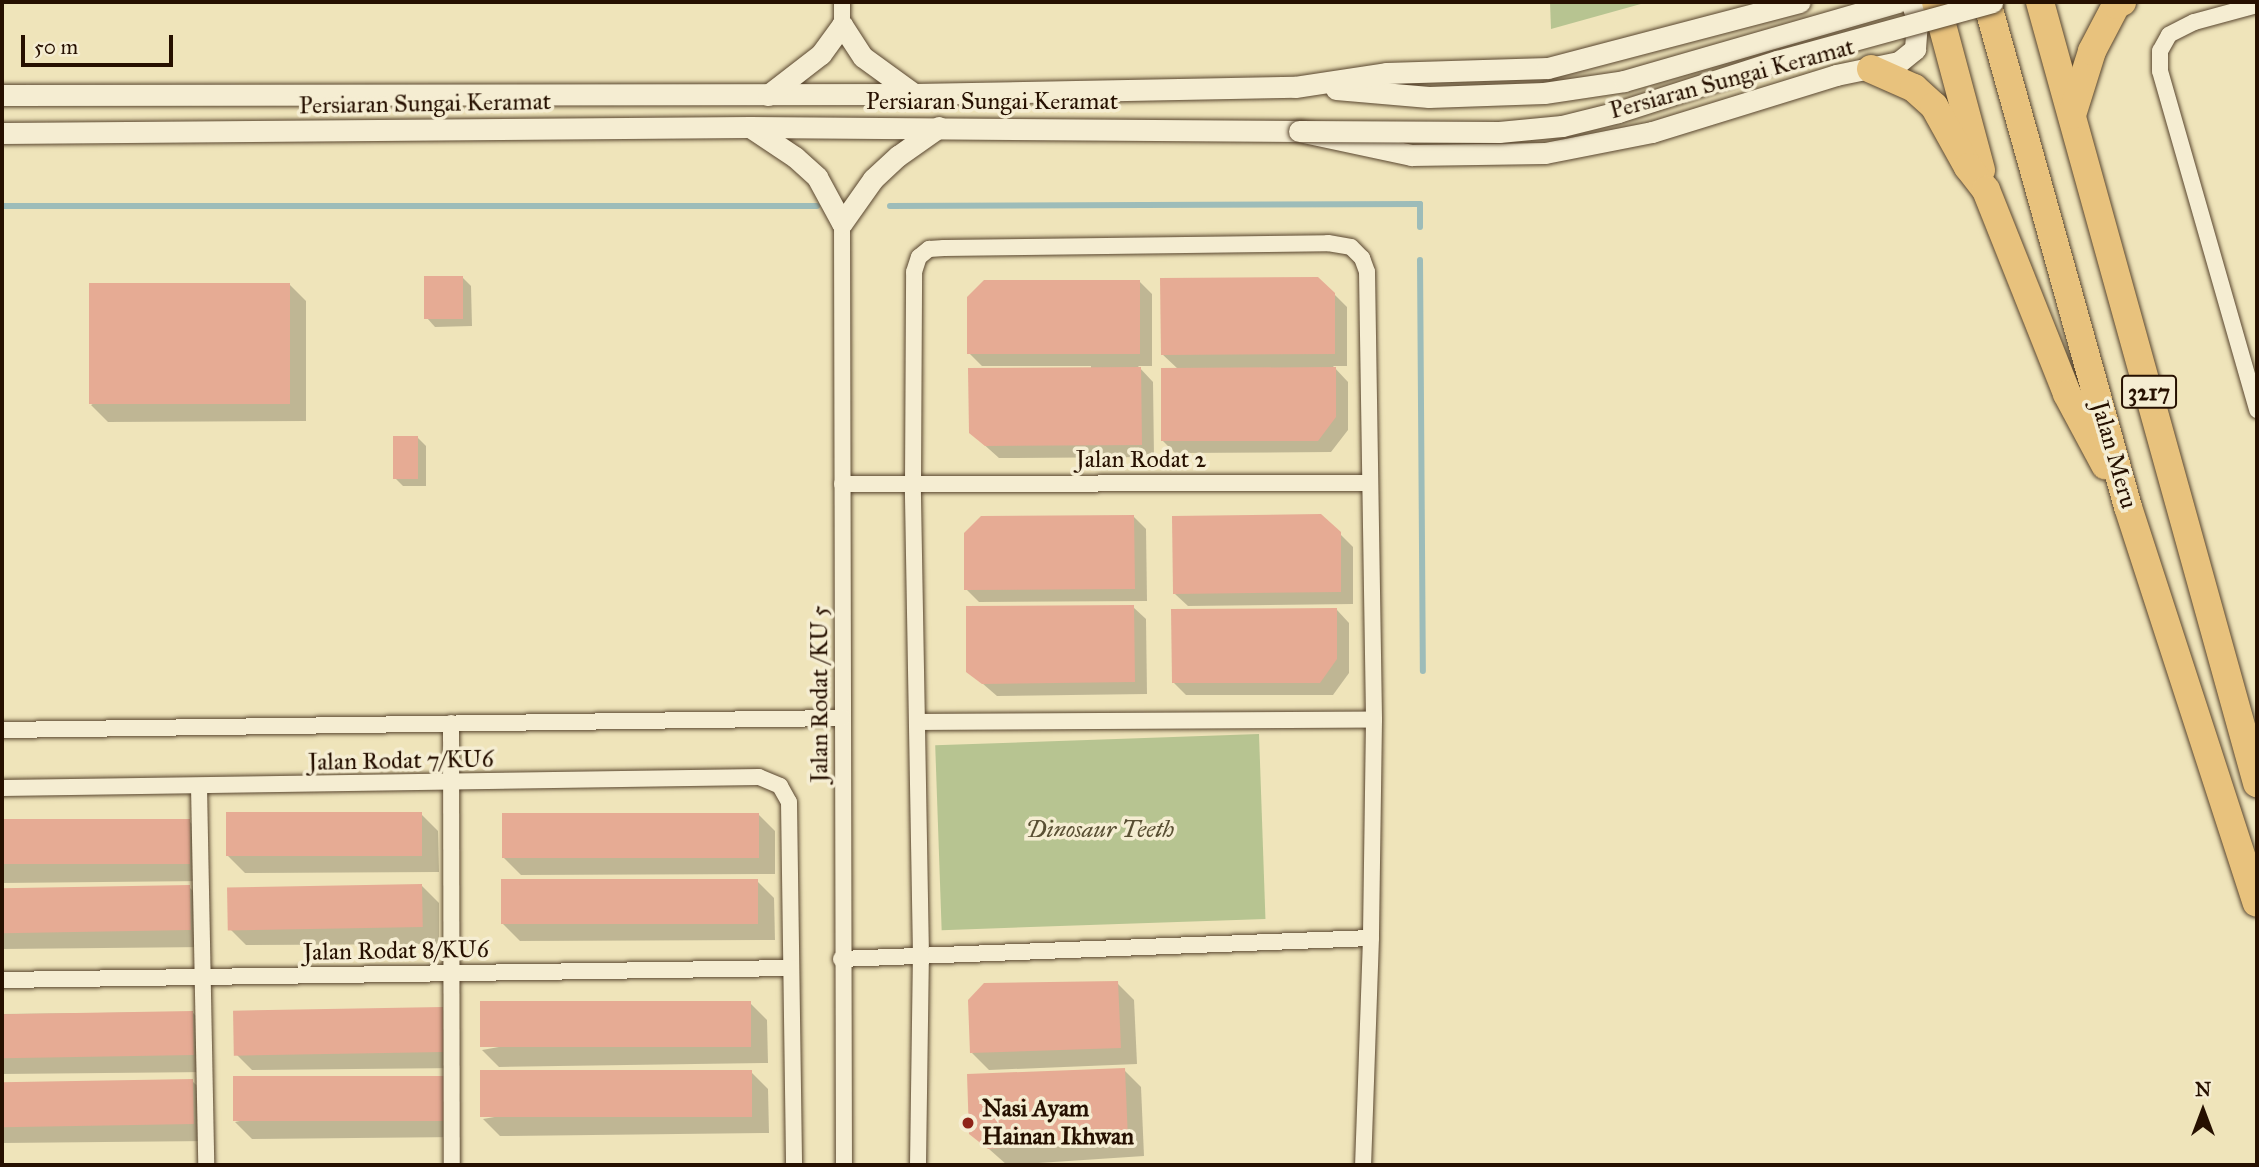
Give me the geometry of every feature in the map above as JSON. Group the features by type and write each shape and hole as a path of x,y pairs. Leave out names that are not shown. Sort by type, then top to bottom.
{"highway":[{"path":"1936,2 1986,190 2067,394 2128,507"},
{"name":"Jalan Meru","path":"2040,2 2257,783"},
{"path":"2072,115 2092,51 2116,5 2122,2"},
{"name":"Jalan Meru","path":"1976,4 2128,507 2257,904"},
{"path":"1871,69 1914,88 1934,106 1968,167 1986,190"}],"street":[{"path":"842,2 842,25 863,57 915,94"},
{"name":"Persiaran Sungai Keramat","path":"2,95 915,94 1300,86 1386,73 1548,68 1799,2"},
{"path":"1300,86 1429,97 1544,93 1624,81 1898,2"},
{"name":"Persiaran Sungai Keramat","path":"2,133 750,127 1300,131 1411,156 1545,153 1652,132 1836,75 1899,62 1915,48 1917,19 1911,2"},
{"path":"1300,131 1499,132 1562,126 1618,112 1777,61 1976,4"},
{"path":"2257,5 2194,22 2169,35 2160,51 2160,71 2257,410"},
{"path":"768,95 821,54 842,25"},
{"path":"326,95 310,105 310,115 323,124 356,131"},
{"path":"750,127 795,157 817,177 842,223 873,179 898,156 939,127"},
{"name":"Jalan Rodat /KU 5","path":"842,223 841,959 844,1165"},
{"path":"918,1165 921,956 912,483 914,272 919,257 929,249 1328,243 1351,247 1362,258 1367,272 1374,720 1371,939 1363,1165"},
{"name":"Jalan Rodat 2","path":"842,484 1370,483"},
{"path":"2,730 843,718"},
{"path":"918,722 1374,720"},
{"path":"451,723 452,1165"},
{"name":"Jalan Rodat 7/KU6","path":"2,788 760,777 780,786 789,802 791,968"},
{"path":"199,786 206,1165"},
{"path":"841,959 1371,939"},
{"path":"791,968 794,1165"},
{"name":"Jalan Rodat 8/KU6","path":"2,979 202,979 453,972 791,968"}],"green space":[{"path":"1550,2 1648,2 1551,29"},
{"name":"Dinosaur Teeth","path":"1259,734 1265,919 942,930 935,745"}],"building":[{"path":"424,276 463,276 463,319 424,319"},
{"path":"1318,277 1335,293 1335,354 1161,355 1160,278"},
{"path":"984,280 1140,280 1140,354 967,354 967,297"},
{"path":"89,283 290,283 290,404 89,404"},
{"path":"1141,367 1142,445 985,446 969,433 968,368"},
{"path":"1336,367 1336,417 1318,441 1161,441 1161,368"},
{"path":"393,436 418,436 418,479 393,479"},
{"path":"1321,514 1341,532 1341,592 1173,594 1172,516"},
{"path":"1134,515 1135,589 964,590 964,533 981,516"},
{"path":"1134,605 1135,682 982,684 966,672 966,606"},
{"path":"1337,608 1337,659 1320,683 1172,683 1171,609"},
{"path":"226,812 422,812 422,856 226,856"},
{"path":"502,813 759,813 759,858 502,858"},
{"path":"2,819 190,819 190,864 2,864"},
{"path":"501,879 758,879 758,924 501,924"},
{"path":"422,884 423,927 228,930 227,887"},
{"path":"190,885 191,930 3,933 2,888"},
{"path":"1118,981 1121,1048 970,1053 968,1000 984,983"},
{"path":"480,1001 751,1001 751,1047 480,1047"},
{"path":"443,1007 444,1052 234,1056 233,1011"},
{"path":"193,1011 194,1055 3,1058 2,1014"},
{"path":"1125,1068 1128,1140 988,1149 969,1134 967,1074"},
{"path":"480,1070 752,1070 752,1117 480,1117"},
{"path":"233,1076 444,1076 444,1121 233,1121"},
{"path":"193,1079 194,1124 3,1127 2,1082"}],"waterway":[{"path":"890,206 1420,204 1420,227"},
{"path":"2,206 817,206"},
{"path":"1420,260 1423,671"}],"place":[{"name":"Nasi Ayam Hainan Ikhwan","path":"968,1123"}]}
